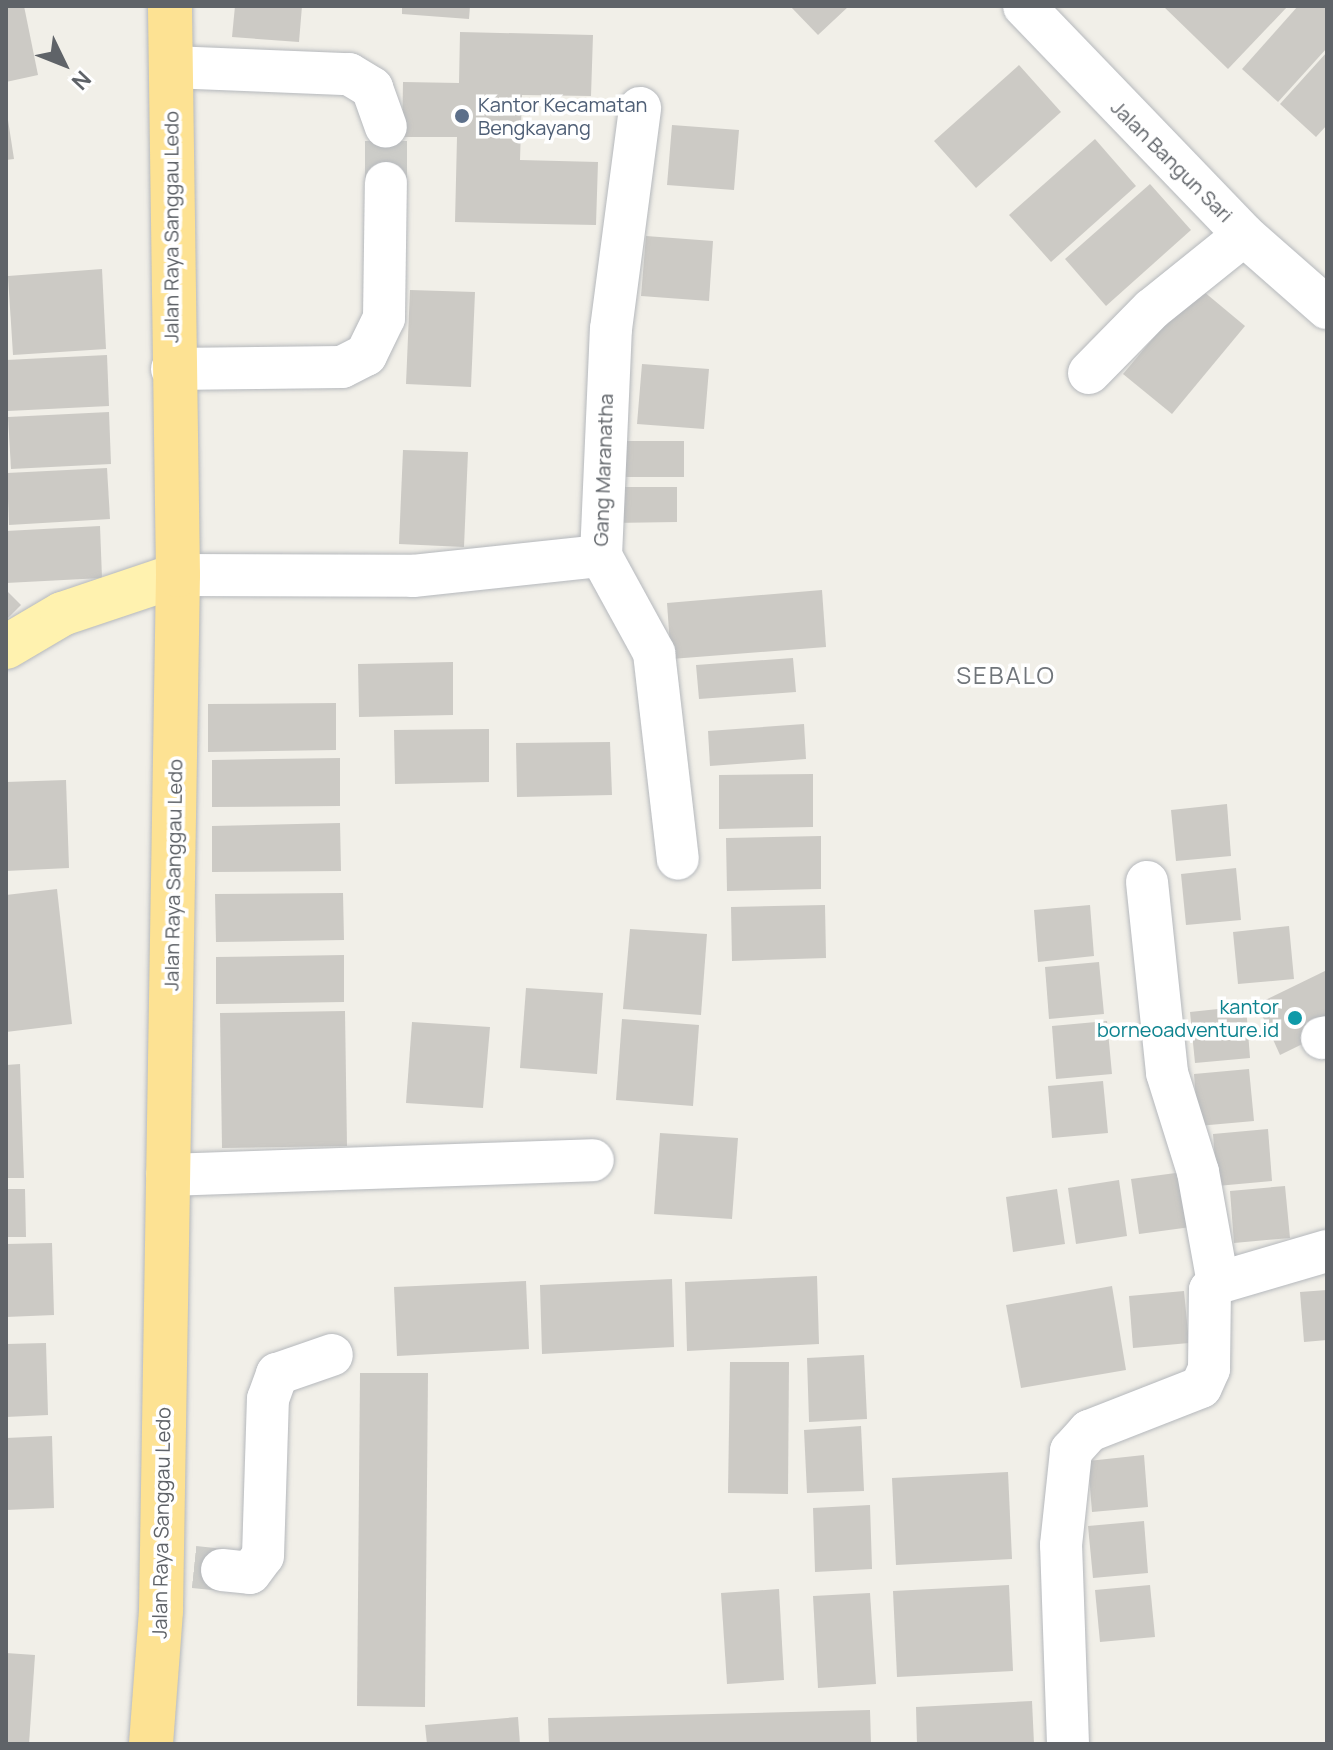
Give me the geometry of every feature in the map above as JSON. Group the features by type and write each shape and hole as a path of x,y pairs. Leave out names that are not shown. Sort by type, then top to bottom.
{"highway":[{"name":"Jalan Raya Sanggau Ledo","path":"151,1744 193,1566 167,1175 178,575 172,369 170,6"}],"main road":[{"path":"6,647 62,614 178,575"}],"street":[{"name":"Jalan Bangun Sari","path":"1024,6 1244,235 1327,308"},
{"path":"171,67 349,74 372,88 386,127"},
{"name":"Gang Maranatha","path":"178,575 413,576 601,556 611,329 640,108"},
{"path":"172,369 342,367 366,355 384,318 386,183"},
{"path":"1089,373 1152,309 1244,235"},
{"path":"601,556 654,653 678,859"},
{"path":"1147,882 1167,1073 1198,1172 1218,1283"},
{"path":"167,1175 593,1160"},
{"path":"1068,1744 1061,1545 1068,1460 1089,1431 1201,1387 1209,1369 1210,1290 1218,1283 1327,1251"},
{"path":"193,1566 250,1573 263,1556 268,1399 277,1374 332,1355"}],"building":[{"path":"6,6 24,6 38,75 6,82"},
{"path":"235,6 302,6 299,42 232,37"},
{"path":"402,6 470,6 469,19 402,14"},
{"path":"790,6 849,6 818,35"},
{"path":"1163,6 1288,6 1228,69"},
{"path":"1298,6 1327,6 1327,48 1278,102 1242,69"},
{"name":"Kantor Kecamatan Bengkayang","path":"460,32 593,35 591,96 522,95 520,160 598,162 596,225 455,222 457,137 402,137 403,82 459,83"},
{"path":"1327,52 1327,125 1316,137 1280,104"},
{"path":"1019,65 1061,112 976,188 934,141"},
{"path":"6,107 14,159 6,160"},
{"path":"672,125 739,130 734,190 667,185"},
{"path":"1095,139 1136,186 1051,262 1009,215"},
{"path":"1150,184 1191,230 1106,306 1065,259"},
{"path":"646,236 713,241 709,301 641,296"},
{"path":"102,269 106,349 13,355 8,276"},
{"path":"1197,286 1245,326 1172,414 1123,374"},
{"path":"410,290 475,292 471,387 406,384"},
{"path":"107,355 109,406 8,411 6,360"},
{"path":"642,364 709,369 704,429 637,424"},
{"path":"109,412 111,464 11,469 8,417"},
{"path":"618,441 684,441 684,477 619,477"},
{"path":"403,450 468,452 464,547 399,544"},
{"path":"107,468 110,519 9,525 7,473"},
{"path":"612,487 677,487 677,522 612,523"},
{"path":"100,526 102,578 6,583 6,531"},
{"path":"6,590 21,605 6,620"},
{"path":"822,590 826,647 671,659 667,603"},
{"path":"793,658 796,692 699,699 696,665"},
{"path":"453,662 453,715 359,717 358,664"},
{"path":"336,703 336,750 208,752 208,704"},
{"path":"804,724 806,759 710,766 708,731"},
{"path":"489,729 489,782 395,784 394,730"},
{"path":"610,742 612,795 517,797 516,743"},
{"path":"340,758 340,806 212,807 212,760"},
{"path":"813,774 813,827 719,829 719,775"},
{"path":"66,780 69,868 6,871 6,782"},
{"path":"1227,804 1231,856 1176,861 1171,810"},
{"path":"340,823 341,871 212,872 212,826"},
{"path":"821,836 821,889 727,891 726,838"},
{"path":"1236,868 1241,920 1186,925 1181,874"},
{"path":"57,889 72,1024 6,1032 6,895"},
{"path":"343,893 344,940 216,942 215,894"},
{"path":"825,905 826,958 732,961 731,907"},
{"path":"1090,905 1094,956 1038,962 1034,910"},
{"path":"1289,926 1294,979 1238,984 1233,932"},
{"path":"630,929 707,934 701,1015 623,1009"},
{"path":"344,955 344,1002 216,1004 216,957"},
{"path":"1099,962 1104,1014 1049,1019 1045,967"},
{"name":"kantor borneoadventure.id","path":"1327,970 1327,1032 1280,1055 1257,1004"},
{"path":"526,988 603,993 597,1074 520,1068"},
{"path":"1246,1006 1250,1058 1195,1063 1190,1012"},
{"path":"345,1011 347,1146 222,1148 220,1013"},
{"path":"622,1019 699,1025 693,1106 616,1100"},
{"path":"1107,1021 1112,1074 1056,1079 1052,1026"},
{"path":"412,1022 490,1027 483,1108 406,1103"},
{"path":"20,1064 24,1178 6,1178 6,1065"},
{"path":"1249,1069 1254,1121 1198,1126 1194,1074"},
{"path":"1103,1081 1108,1133 1052,1138 1048,1086"},
{"path":"1268,1129 1272,1181 1217,1186 1213,1134"},
{"path":"660,1133 738,1138 732,1219 654,1214"},
{"path":"1183,1172 1191,1227 1139,1234 1131,1179"},
{"path":"1119,1180 1127,1236 1076,1244 1068,1188"},
{"path":"1285,1186 1290,1238 1234,1243 1230,1191"},
{"path":"6,1189 25,1189 26,1237 6,1237"},
{"path":"1057,1189 1065,1244 1013,1252 1006,1197"},
{"path":"52,1243 54,1315 6,1317 6,1244"},
{"path":"817,1276 819,1344 687,1351 685,1282"},
{"path":"672,1279 674,1347 542,1354 540,1285"},
{"path":"526,1281 529,1349 397,1356 394,1287"},
{"path":"1112,1286 1126,1370 1021,1388 1006,1305"},
{"path":"1327,1290 1327,1340 1304,1342 1300,1292"},
{"path":"1184,1291 1189,1343 1133,1348 1129,1296"},
{"path":"46,1343 48,1415 6,1417 6,1344"},
{"path":"864,1355 867,1419 809,1422 807,1358"},
{"path":"730,1362 789,1362 788,1494 728,1493"},
{"path":"360,1373 428,1373 425,1707 357,1706"},
{"path":"861,1426 864,1491 807,1493 804,1430"},
{"path":"52,1436 54,1508 6,1510 6,1438"},
{"path":"1144,1455 1148,1507 1092,1512 1088,1461"},
{"path":"1008,1472 1012,1559 896,1565 892,1478"},
{"path":"870,1505 872,1569 815,1572 813,1508"},
{"path":"1144,1521 1148,1573 1093,1578 1088,1526"},
{"path":"1009,1585 1013,1671 897,1677 893,1591"},
{"path":"1150,1585 1155,1637 1100,1642 1095,1590"},
{"path":"779,1589 784,1680 727,1684 721,1593"},
{"path":"870,1593 876,1684 818,1688 813,1596"},
{"path":"6,1653 35,1655 29,1744 6,1744"},
{"path":"1032,1701 1034,1744 917,1744 916,1707"},
{"path":"870,1710 871,1744 549,1744 548,1718"},
{"path":"518,1717 520,1744 427,1744 425,1725"}],"tunnel":[{"path":"386,127 386,183"},
{"path":"194,1567 222,1570"}],"place":[{"name":"Kantor Kecamatan Bengkayang","path":"462,116"},
{"name":"kantor borneoadventure.id","path":"1295,1018"}],"district":[{"name":"SEBALO","path":"1006,675"}]}
